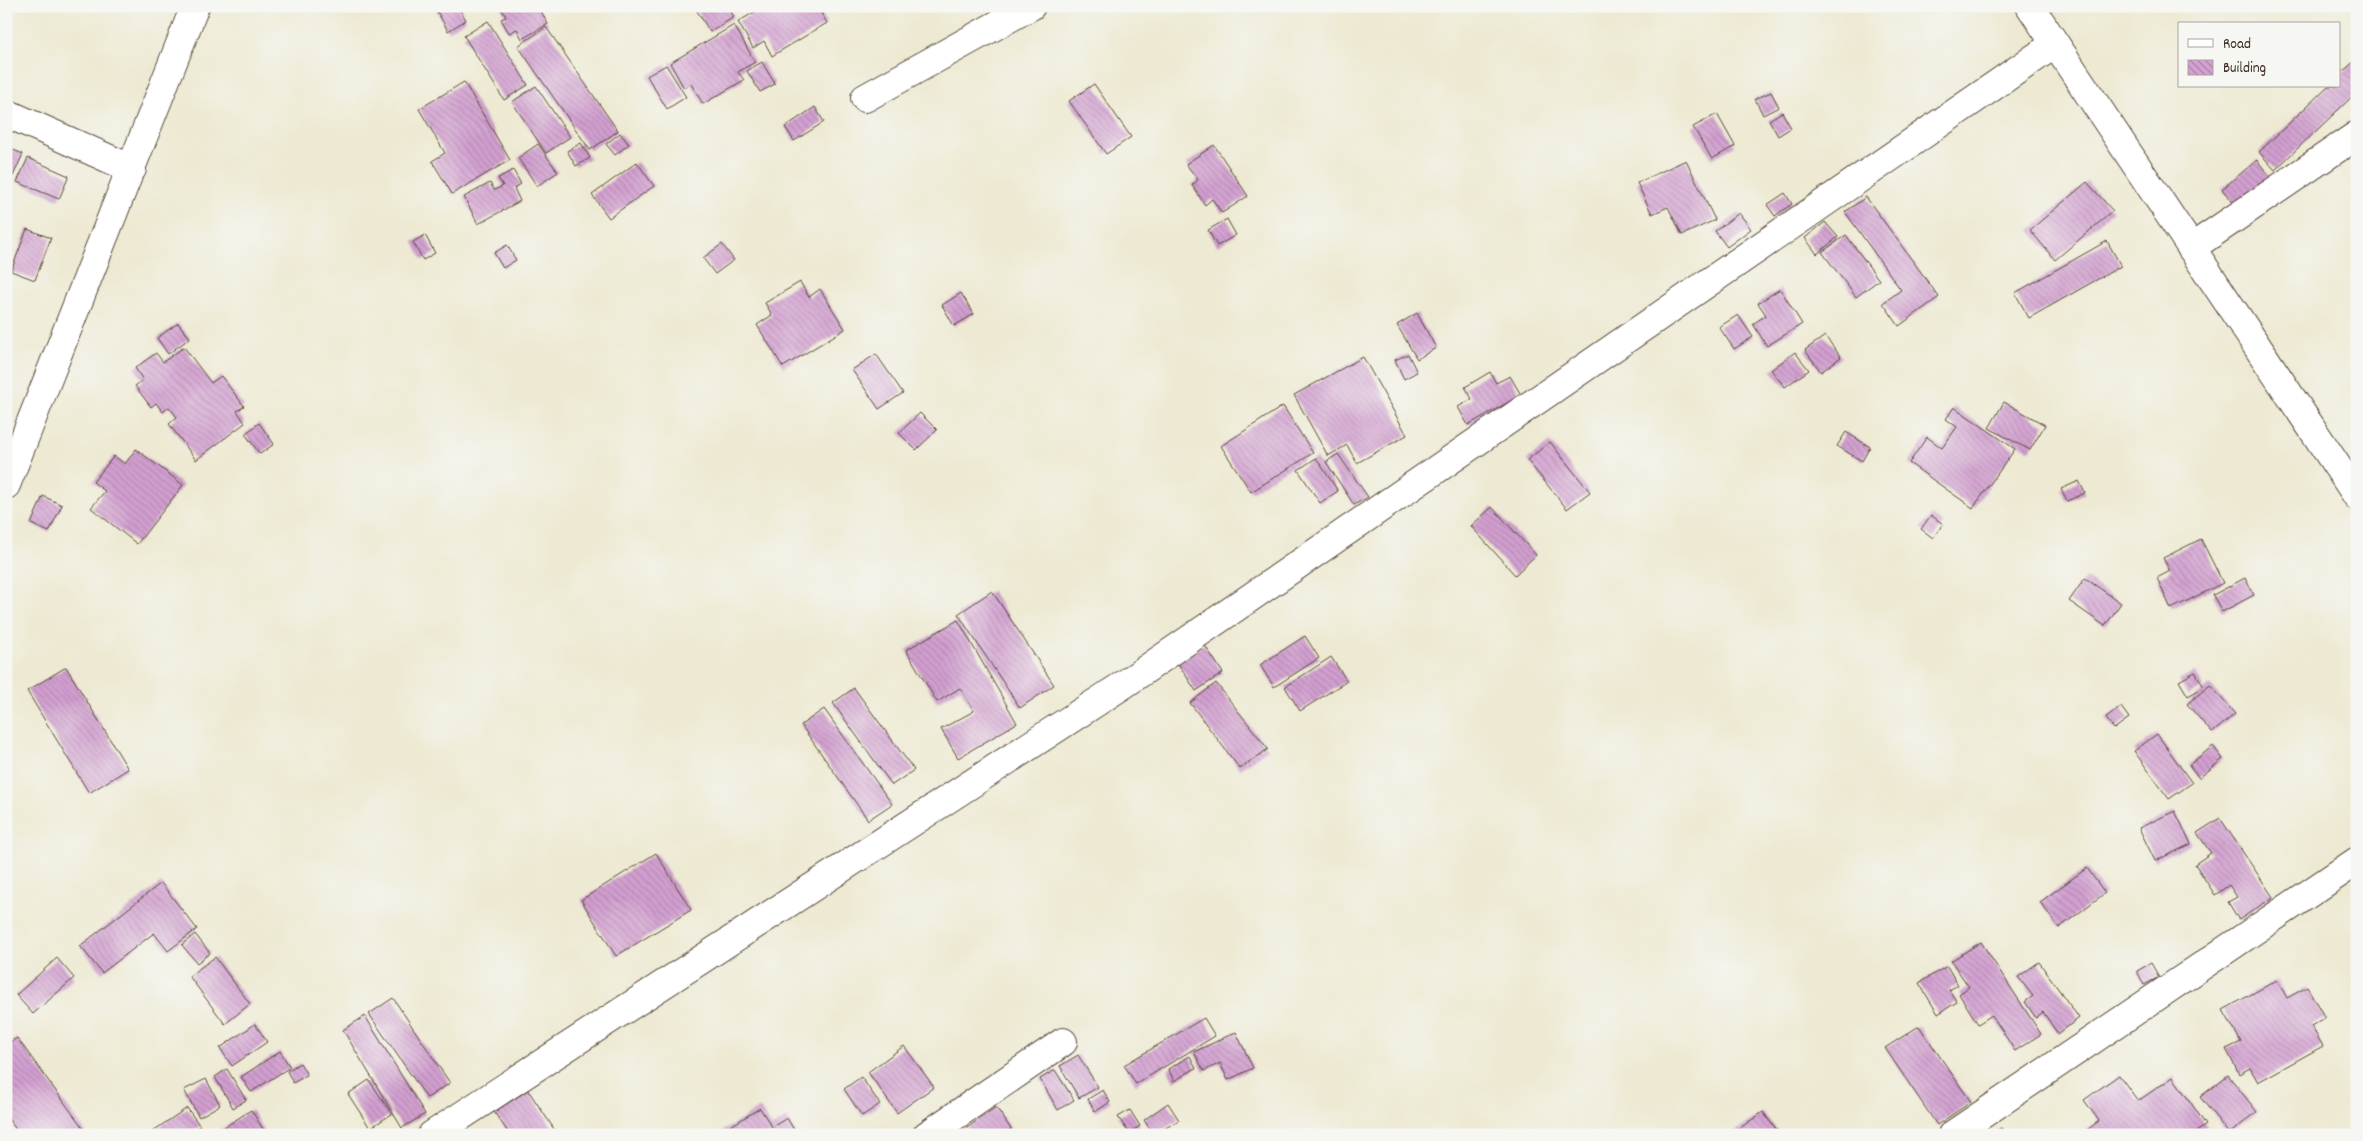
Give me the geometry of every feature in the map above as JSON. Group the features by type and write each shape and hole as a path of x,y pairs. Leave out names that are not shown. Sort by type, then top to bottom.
{"street":[{"path":"6,485 195,6"},
{"path":"865,98 1031,6"},
{"path":"2030,6 2357,496"},
{"path":"432,1135 1126,683 2055,44"},
{"path":"6,113 132,169"},
{"path":"2191,248 2357,136"},
{"path":"1952,1135 2357,861"},
{"path":"927,1135 1063,1042"}],"building":[{"path":"434,6 458,6 466,20 448,31"},
{"path":"500,6 538,6 548,24 522,39 517,29 509,33 501,19 506,17"},
{"path":"694,6 728,6 734,17 710,32"},
{"path":"764,6 827,6 820,11 827,23 772,56 764,41 753,48 738,22"},
{"path":"488,21 528,85 504,100 464,36"},
{"path":"734,25 755,62 738,72 744,80 703,104 691,84 684,88 670,63"},
{"path":"546,27 618,131 590,150 518,46"},
{"path":"2357,59 2357,92 2275,170 2259,152 2326,88 2340,88 2340,74"},
{"path":"762,62 775,84 760,92 747,71"},
{"path":"666,65 686,97 667,109 647,76"},
{"path":"464,82 510,160 452,194 432,161 445,153 419,109"},
{"path":"1094,84 1131,137 1106,154 1069,101"},
{"path":"536,86 570,137 546,153 512,102"},
{"path":"1771,92 1779,107 1763,115 1755,99"},
{"path":"815,107 824,122 794,141 785,127"},
{"path":"1782,112 1791,128 1778,136 1769,120"},
{"path":"1717,114 1735,146 1712,159 1693,127"},
{"path":"620,133 629,144 615,155 606,144"},
{"path":"581,143 590,158 576,166 567,151"},
{"path":"538,144 558,172 537,186 518,158"},
{"path":"1214,145 1248,196 1222,213 1212,199 1205,205 1192,185 1198,180 1186,164"},
{"path":"6,147 23,154 13,176 6,173"},
{"path":"28,158 69,176 59,199 17,182"},
{"path":"1686,160 1715,220 1682,235 1668,207 1652,214 1637,183"},
{"path":"2257,160 2270,177 2235,205 2222,189"},
{"path":"637,162 654,186 609,218 592,195"},
{"path":"513,170 521,184 514,188 520,201 478,224 464,197 490,183 494,190 503,186 498,178"},
{"path":"2087,182 2113,211 2055,260 2030,230"},
{"path":"1785,193 1792,204 1775,216 1767,205"},
{"path":"1866,197 1939,297 1899,326 1883,303 1901,290 1845,212"},
{"path":"1739,213 1751,229 1727,247 1715,231"},
{"path":"1227,219 1236,235 1217,246 1208,230"},
{"path":"1825,222 1838,237 1817,254 1805,238"},
{"path":"27,229 51,238 35,280 11,271"},
{"path":"425,235 435,253 423,260 413,242"},
{"path":"1846,235 1879,280 1856,297 1822,252"},
{"path":"2107,241 2121,266 2029,318 2015,293"},
{"path":"722,244 734,260 715,274 703,258"},
{"path":"507,245 516,260 503,268 494,253"},
{"path":"800,282 809,297 820,289 845,329 783,367 757,325 772,315 765,303"},
{"path":"1780,289 1802,324 1767,346 1753,324 1766,315 1758,303"},
{"path":"961,293 974,314 954,326 942,305"},
{"path":"1417,313 1436,348 1417,359 1397,325"},
{"path":"1738,315 1753,337 1734,349 1719,327"},
{"path":"178,323 190,338 168,354 157,338"},
{"path":"1825,336 1841,357 1821,372 1805,350"},
{"path":"184,347 211,383 221,376 244,406 237,411 245,423 196,460 169,424 177,417 169,407 163,412 156,403 151,407 135,386 143,380 135,368 156,353 163,362"},
{"path":"1795,352 1809,370 1785,387 1771,370"},
{"path":"876,354 903,393 879,409 852,370"},
{"path":"1408,354 1417,372 1404,379 1395,360"},
{"path":"1363,357 1407,435 1357,463 1347,445 1328,456 1294,395"},
{"path":"1490,372 1496,383 1510,376 1521,395 1468,425 1458,407 1472,399 1465,387"},
{"path":"2004,402 2045,425 2030,450 1989,428"},
{"path":"1283,406 1313,453 1251,492 1221,446"},
{"path":"1954,407 2015,449 1973,508 1909,463 1927,437 1942,448 1957,427 1946,419"},
{"path":"920,413 937,430 916,450 899,433"},
{"path":"259,423 274,444 260,454 245,434"},
{"path":"1846,432 1870,447 1862,461 1837,446"},
{"path":"1550,442 1590,492 1567,509 1527,460"},
{"path":"136,449 183,485 137,544 91,508 105,491 93,482 114,456 125,464"},
{"path":"1338,454 1368,497 1354,505 1326,462"},
{"path":"1316,458 1338,491 1320,503 1298,470"},
{"path":"2079,481 2085,493 2067,501 2061,489"},
{"path":"43,496 62,505 49,532 31,524"},
{"path":"1492,507 1536,555 1515,575 1471,526"},
{"path":"1931,515 1943,524 1933,538 1921,529"},
{"path":"2201,539 2223,583 2171,609 2157,578 2170,571 2163,558"},
{"path":"2085,578 2121,603 2105,626 2069,601"},
{"path":"2245,578 2254,595 2222,612 2213,595"},
{"path":"992,591 1054,685 1020,708 958,614"},
{"path":"958,620 1017,723 958,758 941,729 974,711 960,688 937,702 906,650"},
{"path":"1305,636 1319,658 1274,687 1260,665"},
{"path":"1204,644 1223,673 1196,691 1177,662"},
{"path":"1331,657 1347,681 1300,711 1285,687"},
{"path":"66,667 128,769 89,793 27,691"},
{"path":"2195,672 2204,687 2188,696 2179,681"},
{"path":"1216,683 1268,749 1240,769 1190,703"},
{"path":"2210,685 2235,714 2212,733 2187,704"},
{"path":"854,688 914,770 892,785 833,703"},
{"path":"2121,707 2129,718 2114,729 2106,718"},
{"path":"824,709 892,804 868,820 801,725"},
{"path":"2157,734 2192,783 2169,799 2134,751"},
{"path":"2213,746 2223,759 2199,778 2189,765"},
{"path":"2175,811 2191,844 2155,861 2139,828"},
{"path":"2220,818 2273,897 2239,920 2228,902 2237,897 2229,885 2215,895 2195,864 2211,853 2197,833"},
{"path":"656,853 691,910 616,956 581,900"},
{"path":"2087,868 2105,893 2059,928 2040,902"},
{"path":"161,883 197,929 168,951 154,933 102,973 80,946"},
{"path":"195,934 210,953 197,963 182,945"},
{"path":"1981,942 2041,1034 2015,1051 1992,1015 1978,1024 1959,994 1969,987 1951,961"},
{"path":"215,957 250,1004 225,1024 189,976"},
{"path":"57,958 74,978 33,1014 16,995"},
{"path":"2039,962 2079,1018 2058,1034 2043,1012 2036,1018 2025,1002 2033,996 2018,977"},
{"path":"2151,963 2159,977 2144,985 2137,971"},
{"path":"1947,966 1958,985 1949,990 1957,1002 1938,1014 1919,983"},
{"path":"2277,980 2287,998 2307,987 2325,1018 2311,1026 2323,1046 2258,1082 2250,1068 2239,1074 2226,1049 2241,1042 2223,1010"},
{"path":"393,998 450,1083 427,1098 369,1014"},
{"path":"365,1016 425,1114 402,1128 343,1030"},
{"path":"1204,1018 1215,1036 1136,1084 1124,1065"},
{"path":"255,1024 267,1042 232,1066 220,1048"},
{"path":"1919,1026 1971,1102 1937,1125 1885,1048"},
{"path":"1236,1032 1253,1068 1228,1080 1220,1063 1204,1071 1194,1052"},
{"path":"17,1038 86,1132 82,1135 20,1135 6,1116 6,1045"},
{"path":"904,1046 934,1087 897,1113 868,1072"},
{"path":"280,1051 290,1067 251,1092 241,1077"},
{"path":"1078,1055 1098,1087 1079,1098 1060,1066"},
{"path":"1190,1056 1196,1068 1174,1081 1168,1069"},
{"path":"300,1063 307,1075 293,1083 287,1071"},
{"path":"227,1069 246,1100 233,1108 215,1077"},
{"path":"1055,1070 1074,1100 1058,1110 1040,1079"},
{"path":"2119,1075 2138,1101 2173,1077 2206,1125 2192,1135 2080,1135 2099,1121 2084,1100"},
{"path":"2228,1075 2257,1112 2229,1134 2200,1097"},
{"path":"861,1077 880,1104 862,1116 844,1089"},
{"path":"206,1079 220,1105 199,1117 184,1090"},
{"path":"369,1080 392,1114 370,1128 348,1094"},
{"path":"528,1090 558,1135 510,1135 494,1112"},
{"path":"1103,1090 1110,1102 1095,1112 1088,1099"},
{"path":"1168,1103 1179,1120 1154,1135 1144,1120"},
{"path":"996,1107 1011,1129 1003,1135 957,1135"},
{"path":"187,1108 200,1126 187,1135 147,1135"},
{"path":"760,1108 772,1127 787,1118 797,1135 723,1135 721,1132"},
{"path":"251,1110 267,1135 219,1135 217,1132"},
{"path":"1130,1110 1140,1126 1129,1133 1118,1117"},
{"path":"1763,1112 1780,1135 1730,1135"},
{"path":"2001,1128 2006,1135 1990,1135"},
{"path":"1148,1130 1151,1135 1138,1135"}]}
